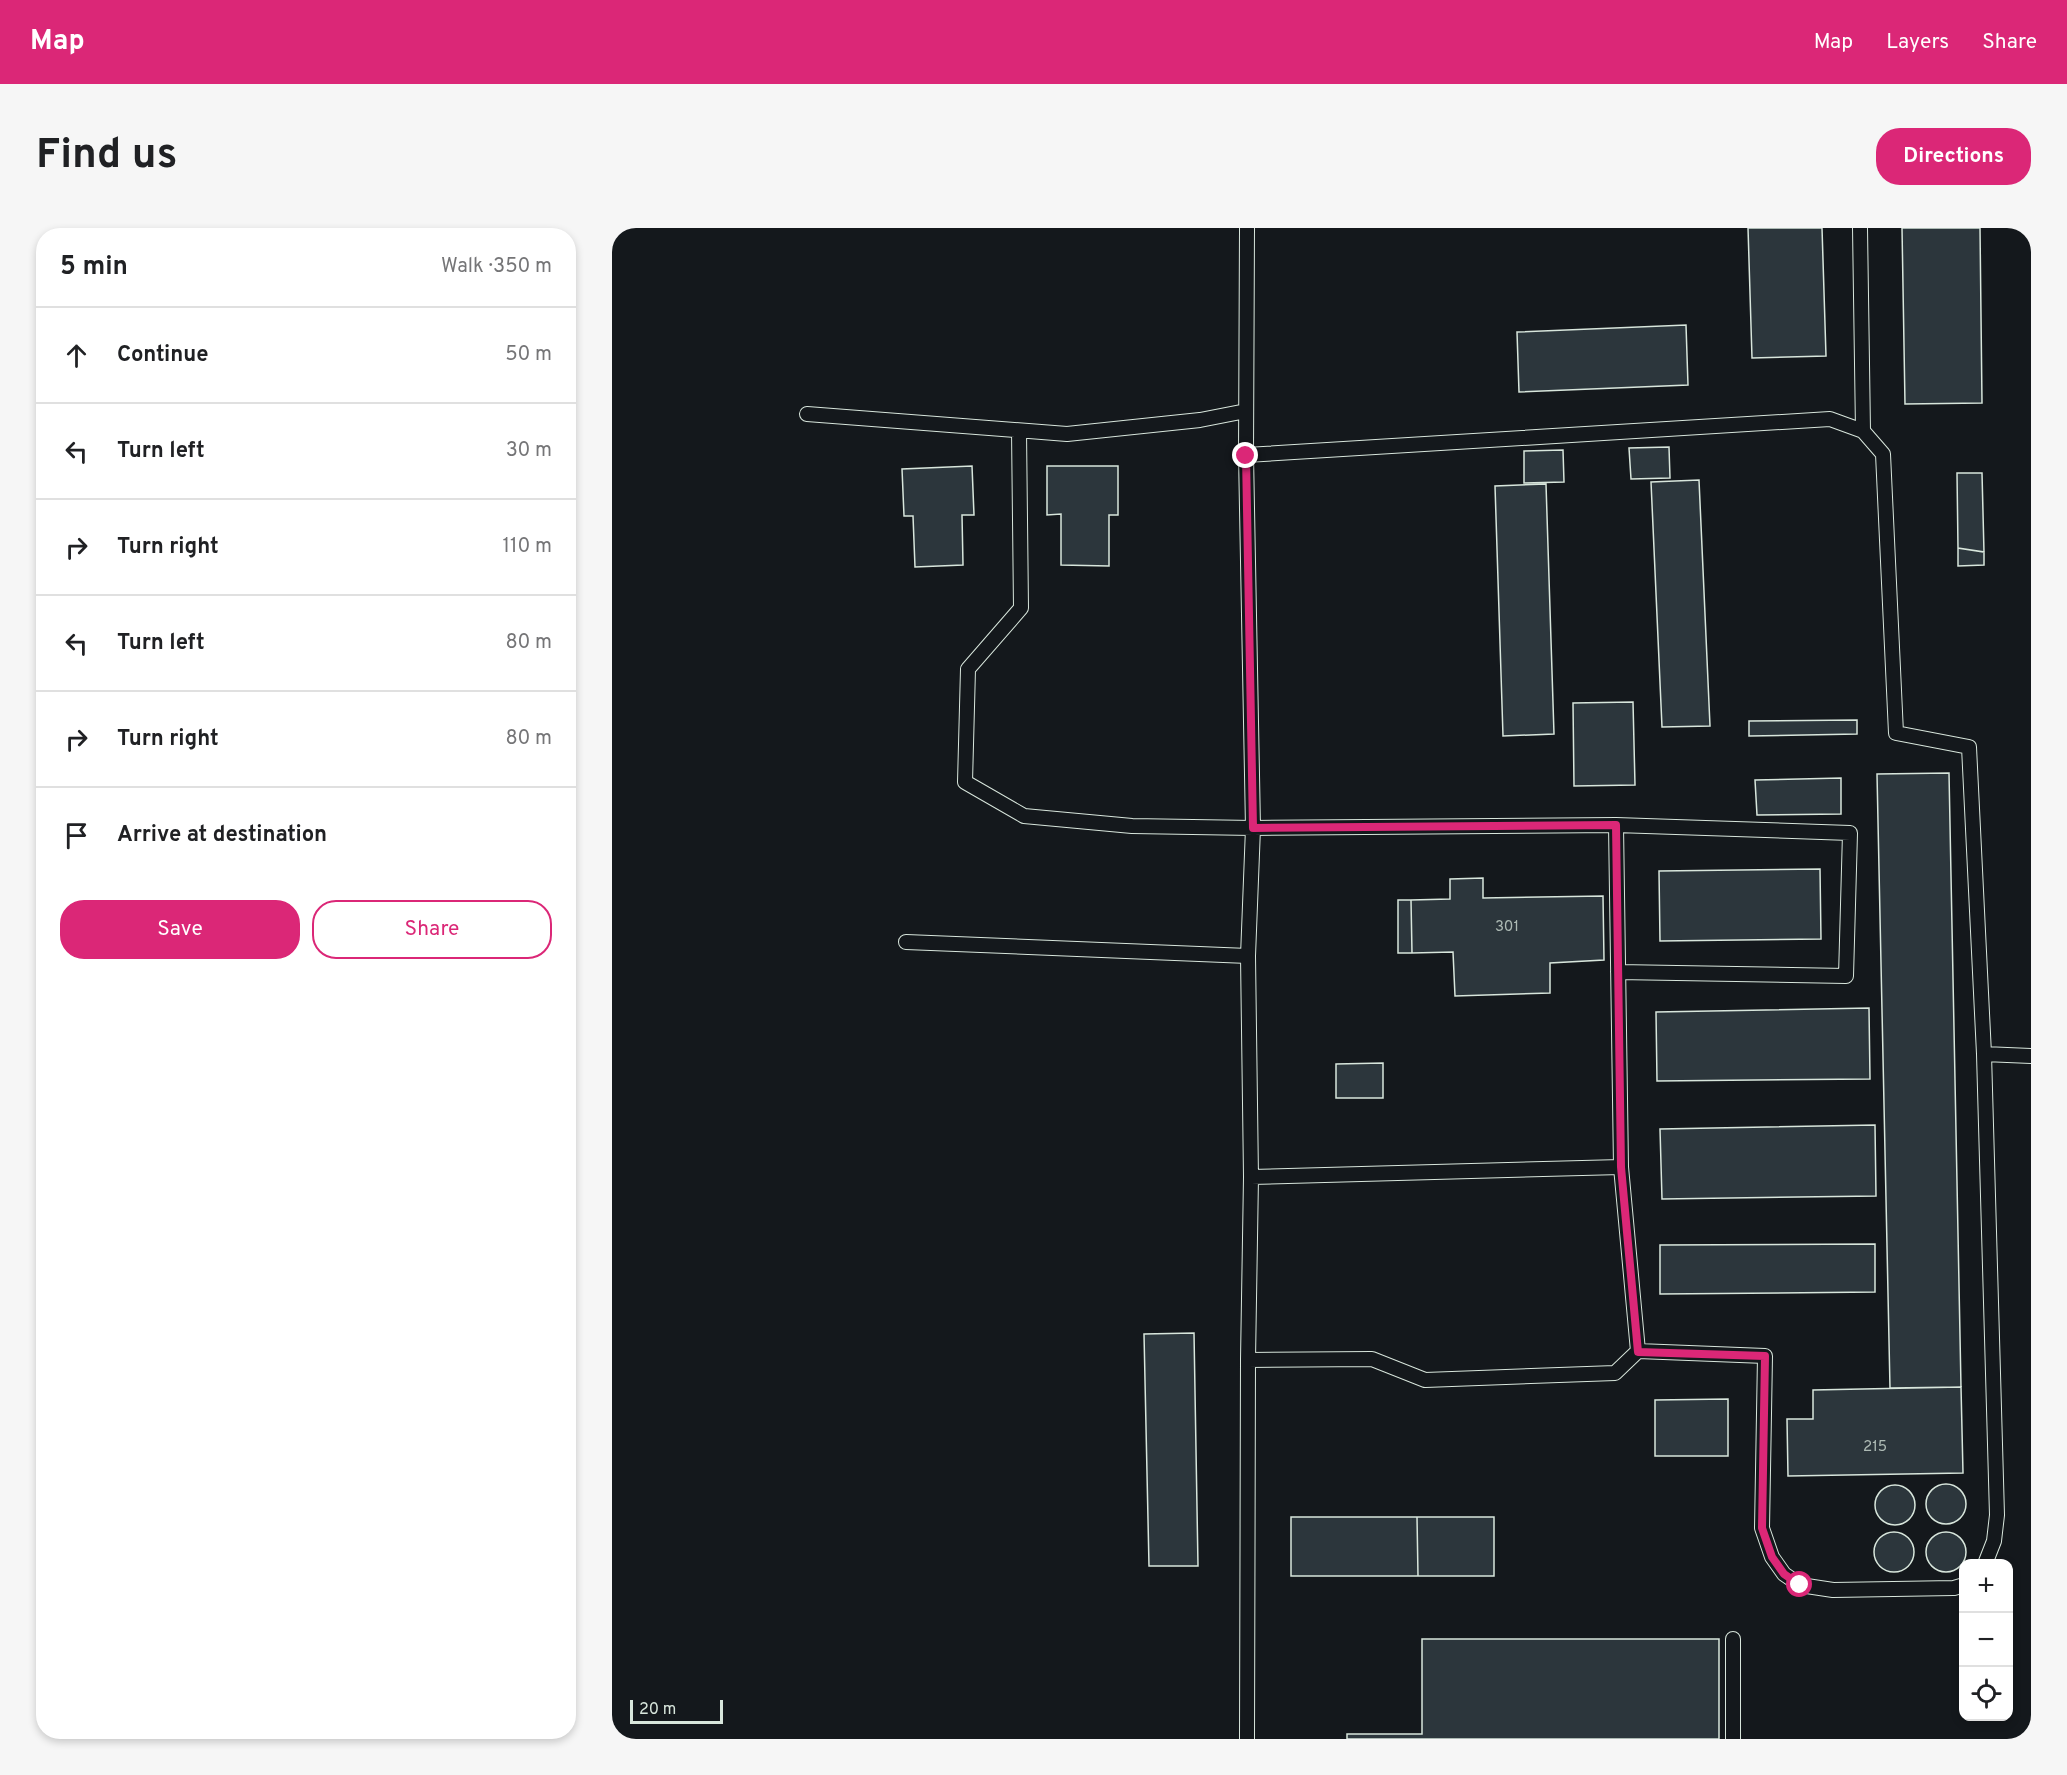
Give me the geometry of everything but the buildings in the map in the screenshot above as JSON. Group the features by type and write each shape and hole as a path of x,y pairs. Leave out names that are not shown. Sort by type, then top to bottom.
{"lane":[{"path":"1246,228 1246,456 1253,828 1248,956 1251,1177 1247,1739"},
{"path":"1860,228 1863,431"},
{"path":"807,414 1067,434 1200,420 1246,411"},
{"path":"1246,456 1830,419 1863,431 1883,454 1896,733 1969,747 1984,1054 1997,1515 1994,1540 1987,1559"},
{"path":"1019,430 1021,608 968,669 965,782 1024,816 1132,826 1253,828 1616,825 1850,833 1846,976 1618,972"},
{"path":"1616,825 1621,1167 1638,1352"},
{"path":"906,942 1248,956"},
{"path":"1984,1054 2031,1056"},
{"path":"1251,1177 1621,1167"},
{"path":"1248,1360 1371,1359 1425,1380 1615,1373 1638,1352 1765,1356 1762,1528 1772,1557 1784,1574 1800,1585 1833,1590 1959,1586"},
{"path":"1732,1739 1733,1639"}],"route":[{"path":"1246,456 1253,828 1616,825 1621,1167 1638,1352 1765,1356 1762,1528 1772,1557 1784,1574 1800,1585"}]}
